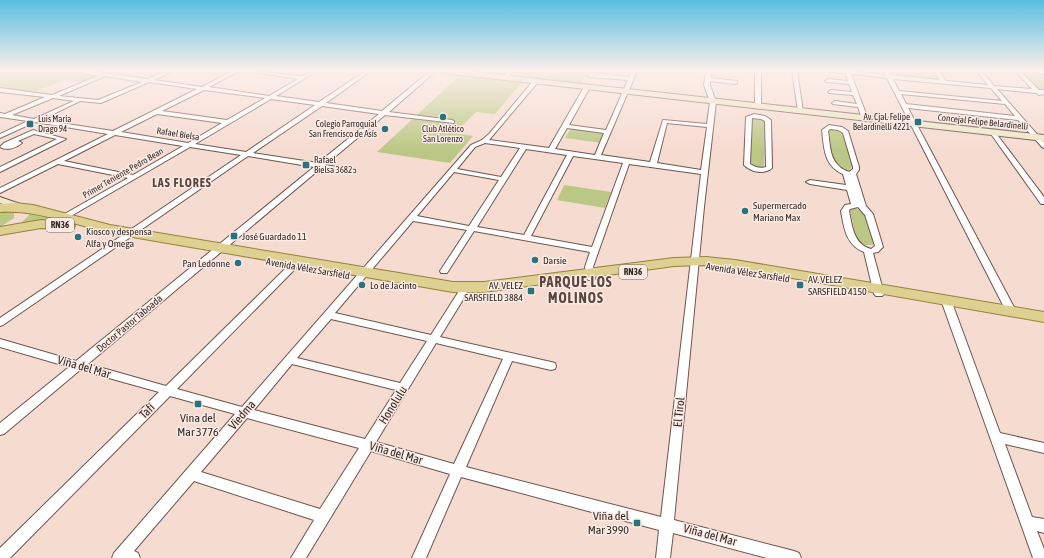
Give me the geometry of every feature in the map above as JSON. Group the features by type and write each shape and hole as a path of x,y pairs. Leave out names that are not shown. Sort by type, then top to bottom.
{"main road":[{"name":"Concejal Felipe Belardinelli","path":"670,97 1041,138"},
{"name":"Avenida Vélez Sarsfield","path":"0,200 21,208 42,211 131,235"},
{"name":"RN36","path":"0,208 21,208 25,214 20,220 0,231"},
{"name":"Avenida Vélez Sarsfield","path":"0,231 30,225 55,224 131,235 363,274 462,288 490,287 694,263 725,263 1044,322"},
{"name":"Avenida Vélez Sarsfield","path":"218,250 294,265 363,274 433,290 462,293 484,293 591,276"},
{"name":"Avenida Vélez Sarsfield","path":"947,303 1011,311 1044,317"}],"street":[{"path":"52,97 96,102 112,97"},
{"path":"2,116 52,97"},
{"path":"0,191 187,97"},
{"path":"262,97 452,122"},
{"path":"0,323 131,235 330,97"},
{"name":"Doctor Pastor Taboada","path":"0,430 402,97"},
{"name":"Viedma","path":"125,557 190,474 290,360 452,170 473,146 484,141 491,135 523,97"},
{"path":"551,151 582,97"},
{"path":"597,157 624,97"},
{"path":"711,97 713,102"},
{"path":"759,97 760,116"},
{"path":"799,97 801,111"},
{"path":"857,97 865,118"},
{"path":"900,97 1011,311"},
{"path":"947,97 1007,103"},
{"path":"1002,97 1019,118 1041,138 1044,146"},
{"name":"Primer Teniente Pedro Bean","path":"64,218 269,98"},
{"path":"0,136 80,100"},
{"name":"El Tirol","path":"663,558 694,263 713,102"},
{"path":"835,103 860,106"},
{"path":"904,106 1019,118"},
{"path":"157,112 228,122"},
{"name":"Rafael Bielsa","path":"2,116 189,144 353,171"},
{"path":"760,116 768,120 769,168 764,170 754,169 748,165 749,118 760,116"},
{"path":"831,118 834,127"},
{"path":"653,165 665,121 710,126"},
{"path":"565,126 608,132"},
{"path":"834,127 846,132 856,167 856,170 849,173 837,169 831,163 825,130 826,128 834,127"},
{"path":"0,170 63,139 33,132 1,147"},
{"path":"993,133 1044,202"},
{"path":"484,141 704,172"},
{"path":"444,272 524,147"},
{"path":"526,238 571,153"},
{"path":"58,162 134,177"},
{"path":"591,276 589,267 627,162"},
{"path":"452,170 503,178"},
{"path":"849,173 858,206 869,214 879,247 875,250 868,251 857,245 851,238 844,211 848,207 858,206"},
{"path":"810,182 853,189"},
{"path":"412,218 596,250"},
{"path":"868,251 878,291"},
{"name":"Tafí","path":"0,558 294,265"},
{"name":"Honolulu","path":"298,558 462,293"},
{"path":"947,303 1040,558"},
{"path":"328,315 551,366"},
{"name":"Viña del Mar","path":"0,343 78,366 459,471 794,558"},
{"path":"419,558 509,356"},
{"path":"290,360 403,388"},
{"path":"995,437 1044,448"},
{"path":"190,474 324,517"},
{"path":"1027,522 1044,526"}],"green space":[{"name":"Club Atlético San Lorenzo","path":"436,97 509,97 495,114 476,112 455,133 473,136 450,163 377,152"},
{"path":"752,118 764,120 763,167 756,167 751,163"},
{"path":"571,128 606,132 602,143 565,138"},
{"path":"830,130 836,130 843,133 852,163 852,167 849,170 843,169 835,162 828,133"},
{"path":"564,185 611,192 605,208 557,200"},
{"path":"852,208 858,209 862,212 868,220 874,242 873,245 864,245 857,240 850,211"},
{"path":"9,211 14,213 14,218 0,227 0,212"},
{"path":"32,212 85,226 62,222 20,224"}],"place":[{"name":"Club Atlético San Lorenzo","path":"443,117"},
{"name":"Av. Cjal. Felipe Belardinelli 4221","path":"918,122"},
{"name":"Luis María Drago 94","path":"30,124"},
{"name":"Colegio Parroquial San Frencisco de Asís","path":"385,129"},
{"name":"Rafael Bielsa 3682","path":"306,165"},
{"name":"Supermercado Mariano Max","path":"745,211"},
{"name":"José Guardado 11","path":"234,236"},
{"name":"Kiosco y despensa Alfa y Omega","path":"78,237"},
{"name":"Darsie","path":"535,260"},
{"name":"Pan Ledonne","path":"238,263"},
{"name":"Lo de Jacinto","path":"362,285"},
{"name":"AV. VELEZ SARSFIELD 4150","path":"800,285"},
{"name":"AV. VELEZ SARSFIELD 3884","path":"531,291"},
{"name":"Vina del Mar 3776","path":"198,404"},
{"name":"Viña del Mar 3990","path":"637,523"}],"district":[{"name":"LAS FLORES","path":"182,183"},
{"name":"PARQUE LOS MOLINOS","path":"576,290"}]}
